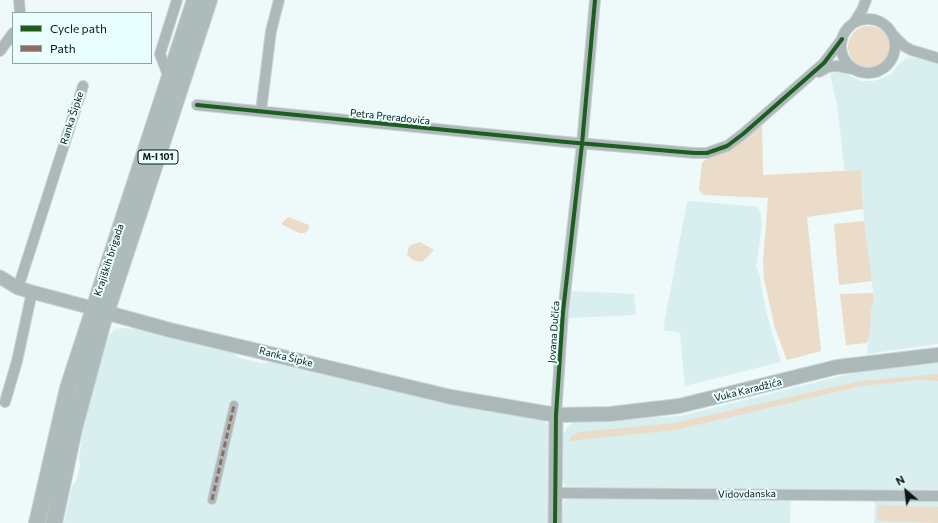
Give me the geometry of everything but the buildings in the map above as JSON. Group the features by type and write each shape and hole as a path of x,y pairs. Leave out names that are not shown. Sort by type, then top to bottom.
{"main road":[{"name":"Krajiških brigada","path":"54,523 106,272 195,0"},
{"name":"Krajiških brigada","path":"37,523 64,402 99,311 209,0"},
{"name":"Ranka Šipke","path":"99,311 451,397 556,415"},
{"name":"Vuka Karadžića","path":"556,415 610,414 679,406 837,367 938,355"}],"street":[{"path":"19,0 20,12"},
{"path":"169,78 160,54 177,0"},
{"path":"261,111 271,30 280,0"},
{"name":"Jovana Dučića","path":"555,523 556,415 563,312 582,144 595,0"},
{"path":"866,0 873,20"},
{"path":"854,23 866,0"},
{"path":"582,144 694,153 714,152 734,142 810,77 834,52 849,27 861,20 873,20 882,23 904,46 925,55 938,58"},
{"path":"0,51 12,34"},
{"path":"810,77 828,68 837,66 860,72 875,72 888,64 893,57 895,44 892,34"},
{"path":"842,39 841,46 844,58 853,69"},
{"path":"893,57 902,55 925,55"},
{"name":"Ranka Šipke","path":"18,288 83,86"},
{"name":"Petra Preradovića","path":"197,105 582,144"},
{"name":"Ranka Šipke","path":"0,277 18,288 99,311"},
{"path":"5,402 17,361 32,292"},
{"path":"212,500 234,405"},
{"name":"Vidovdanska","path":"556,492 938,496"}],"shaded area":[{"path":"869,26 884,32 890,47 884,62 869,68 854,62 848,47 854,32"},
{"path":"909,57 938,63 938,344 867,354 871,310 874,299 864,221 861,171 845,172 837,105 830,74 841,72 862,81 873,81 891,74 902,61"},
{"path":"762,124 763,175 861,170 863,209 807,217 821,351 787,360 775,328 764,279 763,261 768,198 704,195 699,190 702,163 705,160 732,149"},
{"path":"694,201 758,207 761,214 762,226 756,267 759,273 767,315 781,362 685,386 680,333 663,330 687,202"},
{"path":"288,217 309,225 309,229 305,233 299,233 281,224"},
{"path":"864,221 872,281 839,285 834,224"},
{"path":"420,242 434,250 422,262 413,260 407,255 409,246"},
{"path":"570,291 634,294 636,315 568,318"},
{"path":"873,293 874,299 871,310 870,333 867,343 846,345 840,294"},
{"path":"115,329 136,329 161,334 230,351 239,358 260,363 274,362 483,410 543,420 548,425 550,430 551,523 64,523 72,486 76,482 80,465 79,459 85,413 107,338"},
{"path":"938,363 938,491 569,489 562,480 563,435 568,426 575,421 681,416 865,370"},
{"path":"938,374 938,381 919,380 861,386 676,430 569,441 572,435 579,432 675,423 860,381"},
{"path":"573,497 791,498 790,523 562,523 564,501"},
{"path":"875,500 938,500 938,523 874,523"},
{"path":"878,505 938,507 938,523 877,521"}],"marked path":[{"path":"212,500 234,405"}],"cycle path":[{"path":"555,523 556,415 563,312 582,144 595,0"},
{"path":"197,105 566,142 707,153 727,146 743,134 824,63 842,39"}]}
